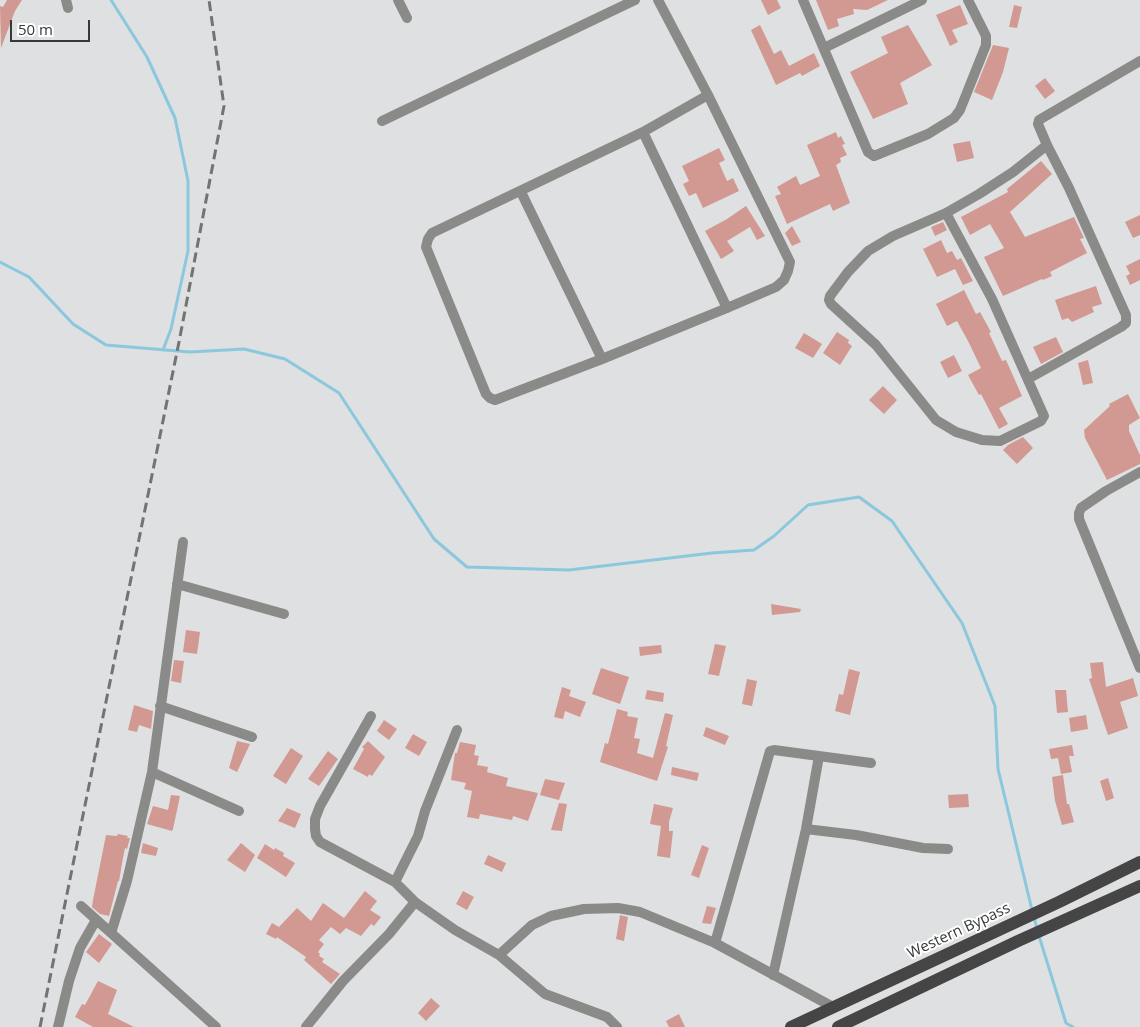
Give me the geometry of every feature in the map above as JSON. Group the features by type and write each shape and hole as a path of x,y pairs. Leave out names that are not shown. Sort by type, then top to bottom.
{"main road":[{"name":"Western Bypass","path":"791,1027 1059,902 1140,862"},
{"path":"838,1027 1018,941 1140,886"}],"street":[{"path":"398,0 407,18"},
{"path":"382,121 635,0"},
{"path":"658,0 708,95 790,262 788,271 784,280 776,287 728,308 495,400 486,394 426,247 432,233 643,132 708,95"},
{"path":"803,0 868,152 874,156 928,134 954,118 960,110 986,45 986,36 968,0"},
{"path":"824,48 922,0"},
{"path":"1028,379 1126,323 1126,314 1069,188 1047,145 1038,124 1039,120 1140,61"},
{"path":"643,132 728,308"},
{"path":"946,213 992,299 1044,416 1041,421 1000,441 982,440 956,432 936,420 876,345 831,304 830,296 848,272 868,251 893,236 946,213 979,194 1013,172 1047,145"},
{"path":"521,192 602,359"},
{"path":"1140,472 1081,508 1079,519 1140,668"},
{"path":"111,933 127,881 152,772 184,542"},
{"path":"177,584 284,614"},
{"path":"160,706 252,737"},
{"path":"371,716 320,806 315,819 316,836 320,842 395,882 415,902 474,942 499,956 545,994 607,1017 617,1027"},
{"path":"395,882 413,850 425,811 457,730"},
{"path":"715,943 770,751 871,763"},
{"path":"773,975 806,830 819,756"},
{"path":"152,772 239,811"},
{"path":"806,830 863,836 914,846 948,849"},
{"path":"306,1027 344,981 390,934 415,902"},
{"path":"81,906 216,1027"},
{"path":"499,956 532,925 551,916 584,909 618,908 640,912 715,943 833,1007"},
{"path":"58,1027 80,948 96,920"}],"building":[{"path":"7,0 22,0 15,11 1,48 0,6 3,7"},
{"path":"761,0 777,0 781,8 768,15"},
{"path":"816,0 888,0 867,10 853,9 854,14 837,19 839,26 828,30"},
{"path":"960,5 968,24 952,30 958,42 950,46 936,15"},
{"path":"1014,5 1022,7 1017,28 1009,27"},
{"path":"760,25 774,54 781,50 789,66 814,53 820,66 802,76 800,73 776,85 751,30"},
{"path":"908,25 932,65 900,83 908,104 873,119 850,72 888,53 881,37"},
{"path":"993,45 1009,48 1003,72 992,100 974,92"},
{"path":"1045,78 1055,91 1045,99 1035,86"},
{"path":"836,132 838,138 841,136 845,144 842,145 847,155 840,158 841,162 836,165 850,203 833,211 830,204 787,224 775,196 781,194 777,187 796,176 800,185 820,176 807,145"},
{"path":"970,141 974,158 957,162 953,144"},
{"path":"719,148 725,160 719,163 727,181 733,178 739,191 703,208 696,193 689,196 683,184 689,181 682,166"},
{"path":"1041,161 1052,174 1010,212 1025,237 1074,217 1084,238 1080,239 1087,253 1050,272 1052,276 1003,296 984,257 1004,248 990,224 970,235 961,217 1008,192 1007,189"},
{"path":"746,206 765,236 757,240 750,227 727,241 734,251 721,259 705,231"},
{"path":"1140,215 1140,235 1133,238 1125,222"},
{"path":"943,222 947,230 935,236 931,227"},
{"path":"792,226 801,242 792,246 785,233"},
{"path":"941,240 947,253 952,251 957,260 961,258 973,281 963,285 955,269 937,277 923,249"},
{"path":"1140,259 1140,280 1130,285 1126,276 1130,274 1126,266"},
{"path":"1096,286 1102,304 1092,307 1094,312 1072,322 1068,318 1062,320 1055,300"},
{"path":"964,290 976,314 980,312 991,332 989,333 1002,361 1006,360 1022,396 999,408 1008,424 999,429 981,394 979,395 968,375 981,368 968,341 957,321 947,326 936,304"},
{"path":"837,332 849,340 848,343 852,346 840,365 823,353"},
{"path":"804,333 822,344 813,358 795,348"},
{"path":"1056,337 1063,352 1041,364 1033,347"},
{"path":"954,355 962,371 948,378 940,362"},
{"path":"1088,360 1093,383 1083,385 1078,363"},
{"path":"883,386 897,400 884,414 869,400"},
{"path":"1128,394 1140,418 1129,425 1129,431 1140,455 1140,464 1107,480 1085,438 1084,430 1110,406 1109,404"},
{"path":"1023,437 1033,448 1017,464 1003,450"},
{"path":"771,604 801,609 800,612 772,615"},
{"path":"186,630 200,632 197,654 183,652"},
{"path":"715,644 726,646 719,676 708,674"},
{"path":"661,645 662,653 640,656 639,647"},
{"path":"174,660 184,661 181,683 171,681"},
{"path":"1103,662 1106,687 1133,678 1138,696 1120,702 1128,728 1108,735 1089,679 1092,678 1090,663"},
{"path":"601,668 629,677 620,704 592,694"},
{"path":"849,669 860,672 850,715 835,711 839,694 843,695"},
{"path":"747,679 757,681 752,706 742,704"},
{"path":"562,687 571,690 569,696 586,702 580,717 565,711 563,719 554,717"},
{"path":"647,690 664,693 663,702 645,699"},
{"path":"1055,690 1066,690 1068,712 1057,713"},
{"path":"134,705 153,711 151,729 139,725 137,732 128,730"},
{"path":"617,709 628,712 627,716 638,718 634,738 640,739 637,753 653,758 665,713 673,715 666,746 668,747 657,781 600,762 605,743 608,744"},
{"path":"1086,715 1088,729 1071,732 1069,718"},
{"path":"384,720 397,729 389,740 377,731"},
{"path":"706,727 729,736 725,745 703,736"},
{"path":"413,734 427,742 419,756 405,748"},
{"path":"237,741 250,744 237,772 229,768"},
{"path":"368,741 385,757 372,776 369,774 368,777 353,769 364,749 362,747"},
{"path":"460,742 476,745 474,755 479,756 477,765 488,767 487,772 508,778 506,786 538,793 528,821 513,816 512,820 480,814 479,819 467,817 472,791 464,789 466,783 451,780 455,753 457,753"},
{"path":"1072,745 1074,756 1069,756 1072,772 1061,774 1058,758 1051,759 1049,749"},
{"path":"291,748 303,756 286,784 273,776"},
{"path":"328,751 338,759 319,786 308,779"},
{"path":"672,767 699,773 697,781 671,775"},
{"path":"1063,775 1067,804 1069,804 1074,822 1062,825 1055,801 1052,777"},
{"path":"1108,778 1114,798 1106,801 1100,781"},
{"path":"545,779 565,783 559,800 540,795"},
{"path":"968,794 969,807 949,808 948,795"},
{"path":"171,795 180,796 172,831 147,824 153,806 168,810"},
{"path":"559,803 567,804 562,831 551,830"},
{"path":"654,804 673,808 669,822 669,831 673,831 670,858 657,856 661,826 650,824"},
{"path":"287,808 301,814 295,828 278,821"},
{"path":"118,834 130,838 127,849 125,848 119,881 109,916 100,914 92,907 106,835 117,836"},
{"path":"143,843 158,848 156,856 141,853"},
{"path":"241,843 255,855 245,872 227,860"},
{"path":"265,844 274,850 275,848 284,853 283,856 295,863 286,877 257,858"},
{"path":"702,845 709,848 699,878 691,875"},
{"path":"488,855 506,863 502,872 484,864"},
{"path":"365,891 377,901 370,910 381,917 374,926 371,924 361,936 346,928 340,934 331,927 319,940 324,944 318,952 319,956 324,959 322,962 340,974 331,984 304,960 306,957 277,937 276,939 266,934 272,923 279,927 297,908 311,921 323,903 344,918"},
{"path":"463,891 474,897 467,910 456,904"},
{"path":"707,906 716,908 711,924 702,923"},
{"path":"620,915 628,917 624,941 616,939"},
{"path":"99,934 112,944 99,963 86,952"},
{"path":"98,981 117,990 108,1014 134,1027 93,1027 75,1017 82,1004 85,1005"},
{"path":"431,998 440,1006 426,1021 418,1013"},
{"path":"679,1014 685,1027 669,1027 666,1021"}],"waterway":[{"path":"111,0 147,57 175,118 188,181 188,251 171,329 163,350"},
{"path":"0,262 29,277 73,324 106,345 190,352 244,349 285,359 339,393 434,539 467,567 569,570 712,553 754,550 774,536 808,505 859,497 892,521 962,623 995,706 998,769 1032,910"},
{"path":"1034,916 1037,930"},
{"path":"1039,936 1066,1023 1073,1027"}],"railway":[{"path":"40,1027 179,342 224,106 209,0"}]}
